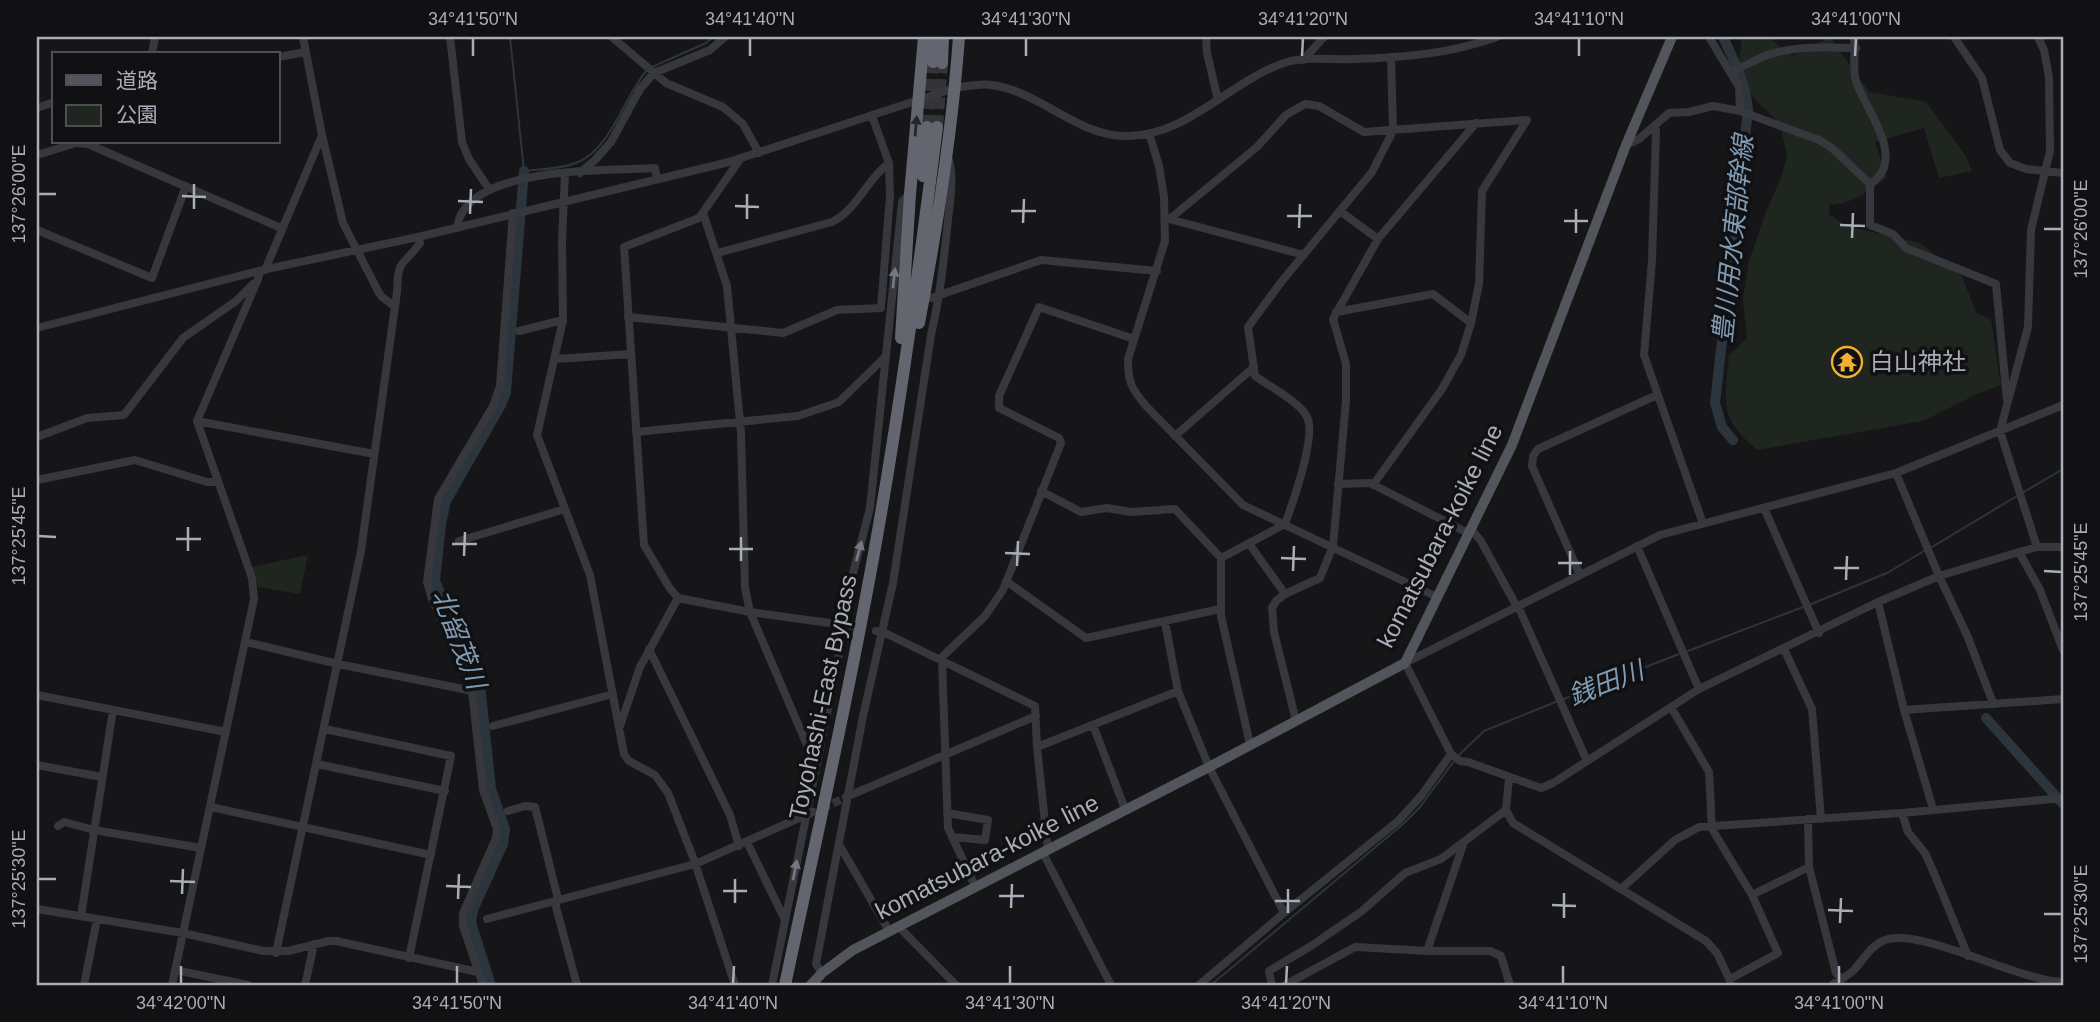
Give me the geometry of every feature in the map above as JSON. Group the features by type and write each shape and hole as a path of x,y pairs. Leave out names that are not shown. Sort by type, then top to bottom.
{"highway":[{"path":"900,363 910,194 924,37"},
{"path":"934,37 937,63 943,37"},
{"path":"888,471 936,233 959,37"},
{"name":"Toyohashi-East Bypass","path":"785,985 865,604 888,471 918,278 932,127 895,417"}],"main road":[{"name":"komatsubara-koike line","path":"811,985 822,973 853,950 1405,663 1512,445 1626,145 1672,37"}],"street":[{"path":"303,37 343,223 377,291 393,305"},
{"path":"450,37 462,142 469,159 489,189"},
{"path":"612,37 666,83 723,107 743,124 759,153"},
{"path":"580,173 611,142 651,70 710,50 725,37"},
{"path":"1206,37 1218,100"},
{"path":"1303,60 1324,37"},
{"path":"37,328 741,158 955,88 989,84 1002,87 1028,96 1095,132 1128,136 1149,133 1189,118 1262,73 1288,62 1439,53 1497,37"},
{"path":"1709,37 1738,87 1740,111"},
{"path":"1854,37 1855,79 1885,146 1881,174 1870,184"},
{"path":"1954,37 1982,78 2000,150 2010,163 2063,173"},
{"path":"2036,547 2000,431 2028,327 2031,230 2050,151 2051,109 2044,50 2038,37"},
{"path":"1731,72 1766,55 1809,47 1856,48"},
{"path":"280,57 306,52"},
{"path":"1221,558 1250,545 1285,524 1302,473 1308,418 1298,407 1255,376 1248,327 1372,172 1393,131 1391,57"},
{"path":"1166,219 1172,217 1245,157 1286,115 1305,104 1319,106 1364,132 1527,120 1482,191 1479,284 1461,355 1443,389 1373,485"},
{"path":"1626,145 1640,139 1669,113 1689,112 1709,105 1740,111 1819,140 1832,148 1870,184 1870,225 1893,234 1906,248 1996,284 2007,400"},
{"path":"628,317 783,333 837,310 881,308 890,196 889,163 872,116"},
{"path":"1296,720 1272,622 1272,608 1285,594 1320,578 1333,546 1346,401 1346,364 1334,324 1336,312 1378,239 1476,123"},
{"path":"1654,126 1653,261 1644,355 1703,523"},
{"path":"1149,133 1159,166 1166,219 1165,241 1128,359 1128,379 1146,406 1235,499 1437,597"},
{"path":"172,985 254,599 254,589 197,421 322,135"},
{"path":"37,155 73,144"},
{"path":"88,144 281,228"},
{"path":"822,973 816,964 879,632 907,502 931,335 940,296 951,190 951,170 947,154"},
{"path":"741,158 699,218 624,247 644,545 678,598 750,612 848,626"},
{"path":"717,253 819,226 844,216 871,180 889,163"},
{"path":"457,228 464,207 489,189 528,178 655,168 657,179"},
{"path":"565,173 564,320 537,435 590,575 624,754 629,761 655,775 668,793 735,985"},
{"path":"37,230 152,278 186,186"},
{"path":"772,985 809,814 816,766 848,626 852,577 870,508 894,306 902,202 910,194"},
{"path":"1340,211 1378,239"},
{"path":"482,985 463,926 463,913 496,838 497,829 482,790 473,691 427,582 438,499 493,406 500,386 518,212"},
{"path":"703,213 727,286 740,424 744,588 750,612 816,766"},
{"path":"1166,219 1304,255"},
{"path":"276,953 361,551 401,262 417,248 420,243 418,237"},
{"path":"930,298 1041,260 1157,271"},
{"path":"37,438 87,418 124,415 183,338 236,301 261,273"},
{"path":"1336,312 1433,295 1471,323"},
{"path":"975,886 948,828 942,657 994,605 1061,440 999,408 999,396 1038,307 1134,339"},
{"path":"519,331 564,320"},
{"path":"555,359 631,354"},
{"path":"636,432 740,424 798,416 839,402 886,356"},
{"path":"1175,436 1254,367"},
{"path":"1580,575 1532,466 1533,456 1538,449 1657,395"},
{"path":"2063,405 1896,473 1660,536 1405,663 1451,754 1460,761 1541,788 1699,689 1878,602 1939,576 2019,552 2036,547 2063,547"},
{"path":"197,421 374,454"},
{"path":"37,480 135,460 207,482 217,482"},
{"path":"1896,473 1967,635 1993,703"},
{"path":"1338,484 1373,485 1470,531 1481,541 1518,607 1587,761"},
{"path":"1041,491 1081,512 1107,508 1131,512 1175,509 1221,558 1220,609 1250,744"},
{"path":"1764,508 1819,633"},
{"path":"459,541 565,509"},
{"path":"1250,545 1285,594"},
{"path":"1637,546 1699,689"},
{"path":"2019,552 2040,590 2063,650"},
{"path":"1006,581 1087,638 1220,609"},
{"path":"619,729 636,676 678,598"},
{"path":"1878,602 1904,710 1933,809"},
{"path":"1165,622 1178,691 1209,767 1284,913"},
{"path":"879,632 1035,706 1046,852 1111,985"},
{"path":"246,642 473,691"},
{"path":"649,649 743,844 785,920"},
{"path":"1784,649 1812,709 1821,818"},
{"path":"1037,747 1178,691"},
{"path":"493,726 613,694"},
{"path":"37,695 226,732"},
{"path":"1904,710 2063,699"},
{"path":"1509,778 1506,810 1509,819 1706,941 1717,953 1731,982 1778,953 1752,895 1712,826 1709,772 1671,707"},
{"path":"81,916 113,710"},
{"path":"847,796 1036,716"},
{"path":"1093,724 1125,809"},
{"path":"325,729 451,756 409,958"},
{"path":"1199,985 1398,821 1451,754"},
{"path":"317,764 445,791"},
{"path":"37,765 102,777"},
{"path":"1621,889 1675,840 1699,827 1902,813 2063,798"},
{"path":"508,811 525,806 534,807 577,985"},
{"path":"211,807 431,855"},
{"path":"1272,985 1269,971 1362,911 1405,873 1441,859 1506,810"},
{"path":"947,813 988,820 985,840 952,837"},
{"path":"1902,813 1908,832 1925,853 1968,956"},
{"path":"488,919 695,864 809,814"},
{"path":"1808,820 1809,867 1836,973 1841,979"},
{"path":"58,826 64,822 94,830 201,848"},
{"path":"1427,951 1464,842"},
{"path":"839,846 893,929 956,985"},
{"path":"1752,895 1809,867"},
{"path":"37,909 183,933 276,953 336,941 478,972"},
{"path":"84,985 97,919"},
{"path":"1832,985 1852,973 1871,949 1884,941 1897,938 1968,956 2041,980 2063,982"},
{"path":"305,985 314,944"},
{"path":"1285,985 1355,947 1490,951 1498,954 1510,985"},
{"path":"175,970 248,985"}],"green space":[{"path":"1742,37 1768,37 1792,56 1830,37 1869,92 1926,102 1966,156 1972,171 1939,178 1924,128 1875,142 1887,177 1853,199 1829,205 1829,214 1846,226 1920,243 1961,274 1976,312 1991,320 2001,385 1923,421 1757,450 1736,428 1730,418 1726,398 1729,356 1747,338 1743,298 1749,261 1787,156 1780,123 1754,99 1738,68"},
{"path":"308,555 300,594 258,587 252,567"}],"waterway":[{"path":"510,37 524,171 565,166 589,156 608,134 647,70"},
{"path":"652,67 706,43 713,37"},
{"name":"豊川用水東部幹線","path":"1723,37 1742,81 1748,110 1715,403 1722,427 1733,440"},
{"name":"北留茂川","path":"491,985 471,923 473,910 503,844 505,829 491,789 480,684 435,581 446,501 506,392 524,171"},
{"name":"銭田川","path":"2022,493 2063,469"},
{"name":"銭田川","path":"1932,547 2017,496"},
{"name":"銭田川","path":"1809,605 1887,573 1924,551"},
{"name":"銭田川","path":"1688,651 1803,607"},
{"name":"銭田川","path":"1564,699 1679,654"},
{"name":"銭田川","path":"1458,756 1484,731 1558,701"},
{"name":"豊川用水東部幹線","path":"1986,718 2063,804"},
{"name":"銭田川","path":"1211,985 1403,824 1420,807 1454,761"}],"tunnel":[{"path":"927,127 933,62"},
{"path":"937,127 942,63"},
{"path":"822,808 845,798"}],"place":[{"name":"白山神社","path":"1847,362"}]}
